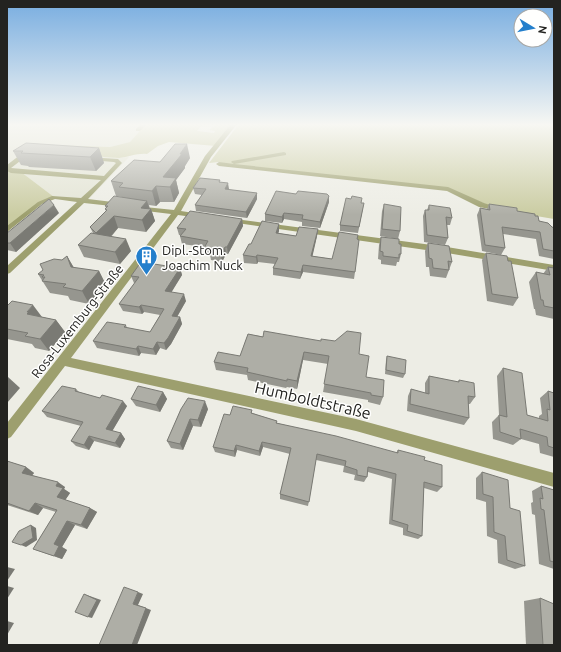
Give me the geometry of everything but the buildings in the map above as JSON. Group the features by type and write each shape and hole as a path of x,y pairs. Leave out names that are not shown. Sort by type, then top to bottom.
{"street":[{"path":"31,154 22,156 7,168 11,171 106,178"},
{"path":"36,154 41,155"},
{"name":"Rosa-Luxemburg-Straße","path":"7,433 176,213 203,166 212,154"},
{"path":"203,166 281,154"},
{"path":"7,272 106,178 119,163 116,160 80,158"},
{"path":"219,164 448,189 482,205 495,208"},
{"path":"7,230 46,200 60,197 211,218"},
{"path":"220,219 447,250 554,268"},
{"name":"Humboldtstraße","path":"63,361 356,425 554,480"}],"shaded area":[{"path":"7,154 96,154 119,158 129,157 88,200 54,197 21,172 7,171"}],"green space":[{"path":"68,154 138,154 119,158"},
{"path":"216,154 554,154 554,219 501,210 448,189 226,165 219,162 209,163"},
{"path":"7,171 21,172 54,197 46,199 7,230"}],"place":[{"name":"Dipl.-Stom. Joachim Nuck","path":"147,276"}]}
